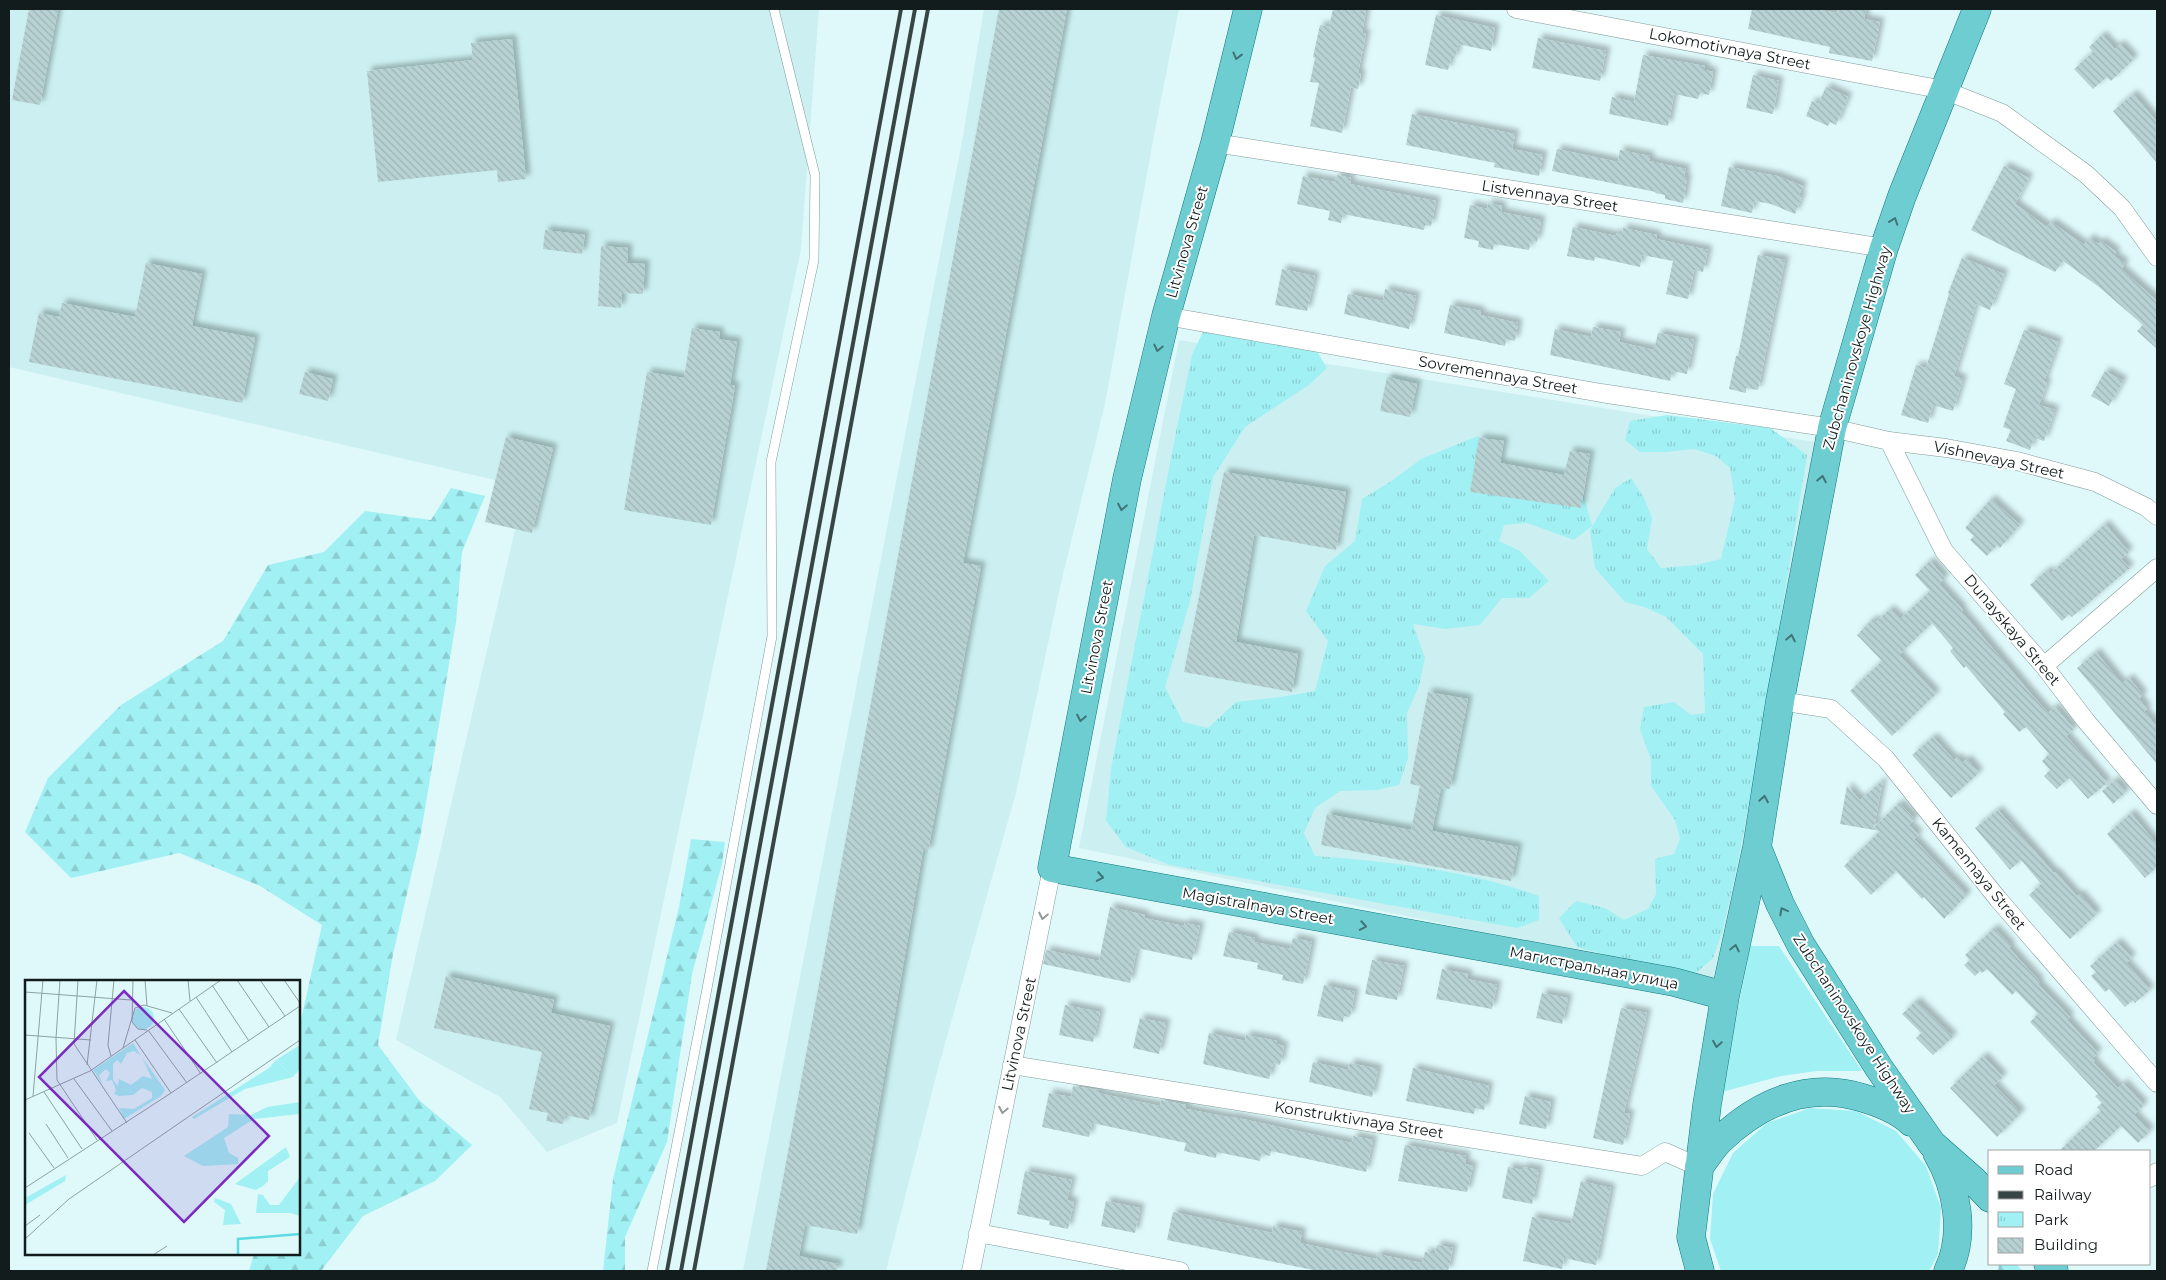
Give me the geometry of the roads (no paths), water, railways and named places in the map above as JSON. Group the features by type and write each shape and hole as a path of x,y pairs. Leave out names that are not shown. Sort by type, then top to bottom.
{"main road":[{"name":"Litvinova Street","path":"1052,868 1127,479 1166,316 1215,143 1248,9"},
{"name":"Zubchaninovskoye Highway","path":"1691,1237 1699,1167 1725,996 1757,847 1780,701 1832,428 1884,248 1902,196 1977,9"},
{"name":"Zubchaninovskoye Highway","path":"1757,847 1780,904 1801,945 1879,1068 1932,1144"},
{"name":"Магистральная улица","path":"1052,868 1674,982 1725,996"},
{"path":"1699,1167 1719,1141 1750,1115 1780,1099 1814,1092 1847,1093 1880,1103 1908,1120 1988,1196"},
{"path":"1932,1144 1948,1172 1956,1202 1958,1234 1948,1271"},
{"path":"1682,1271 1691,1237"},
{"path":"1691,1237 1700,1271"}],"street":[{"name":"Lokomotivnaya Street","path":"1516,9 1944,90 2002,113 2086,174 2122,208 2157,257"},
{"name":"Listvennaya Street","path":"1215,143 1884,248"},
{"name":"Sovremennaya Street","path":"1166,316 1601,393 1832,428"},
{"name":"Vishnevaya Street","path":"1832,428 1889,441 1946,448 2017,461 2095,482 2146,507 2157,516"},
{"name":"Dunayskaya Street","path":"1889,441 1944,550 2044,666 2086,721 2157,805"},
{"path":"2044,666 2157,568"},
{"name":"Kamennaya Street","path":"1780,701 1831,710 1886,759 1998,899 2157,1082"},
{"name":"Litvinova Street","path":"971,1271 1052,868"},
{"name":"Konstruktivnaya Street","path":"1012,1065 1642,1166 1665,1152 1699,1167"},
{"path":"978,1232 1180,1271"}],"lane":[{"path":"652,1271 706,994 772,636 771,462 814,260 815,175 774,9"}],"railway":[{"path":"667,1271 901,9"},
{"path":"681,1271 915,9"},
{"path":"694,1271 928,9"}]}
